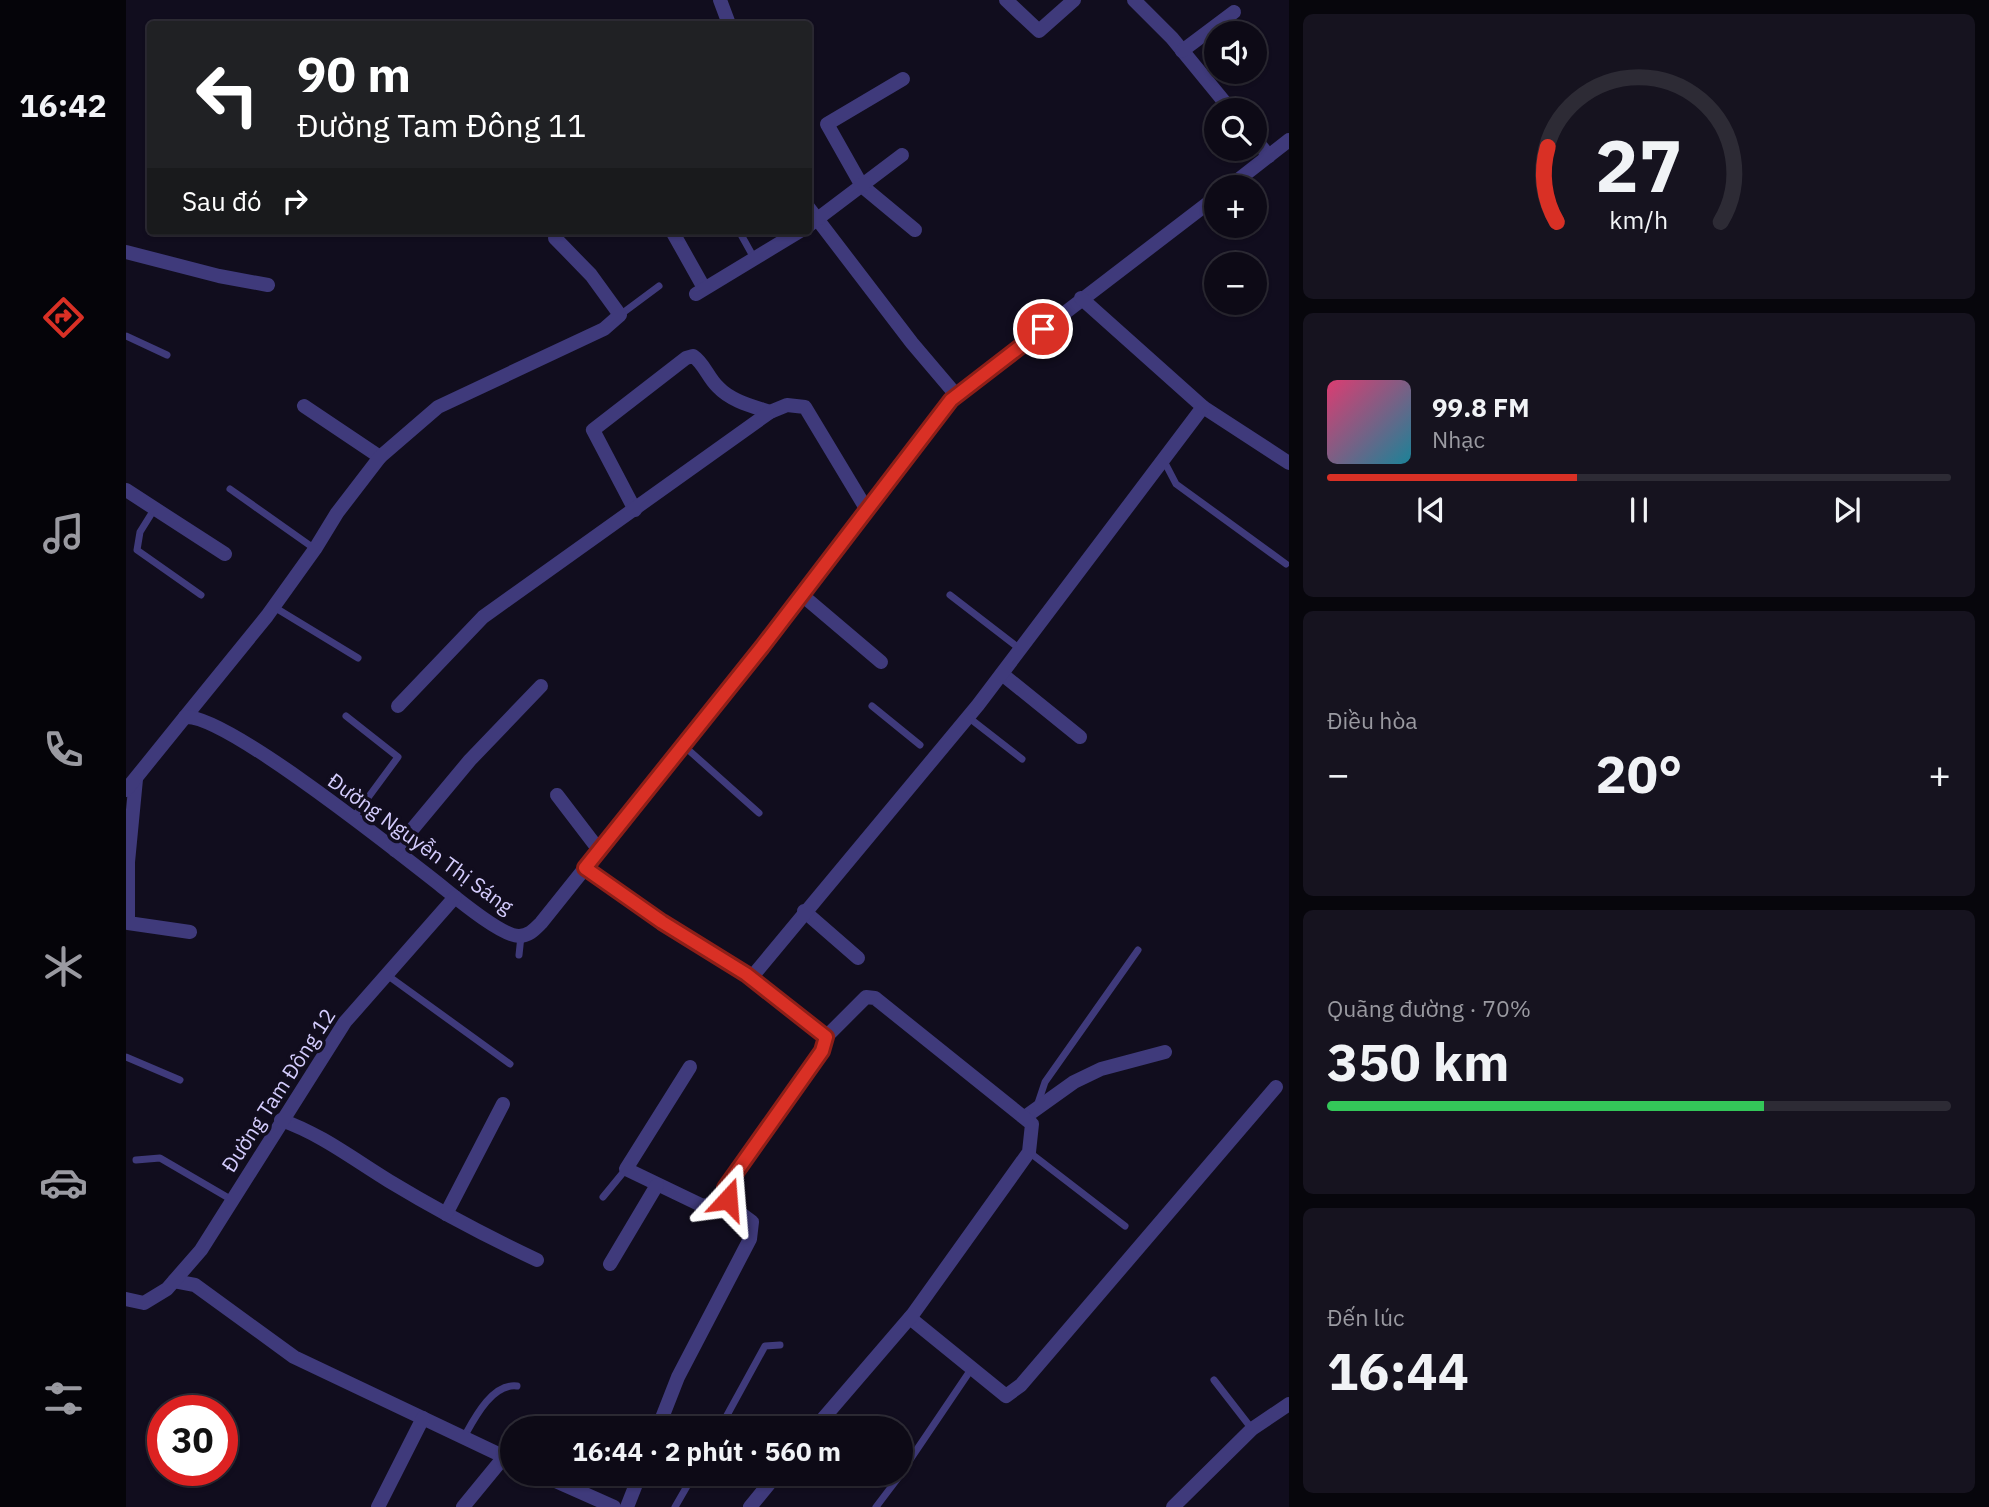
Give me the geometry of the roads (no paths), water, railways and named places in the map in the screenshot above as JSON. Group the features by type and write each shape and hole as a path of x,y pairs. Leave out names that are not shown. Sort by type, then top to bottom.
{"street":[{"path":"720,0 728,21"},
{"path":"1006,0 1039,31 1074,0"},
{"path":"1134,0 1221,98"},
{"path":"1182,51 1234,12"},
{"path":"903,79 827,124 862,186 915,230"},
{"path":"1244,175 1289,140"},
{"path":"902,155 814,223 957,396"},
{"name":"Đường Nguyễn Thị Sáng","path":"185,717 197,716 230,731 352,818 476,914 521,936 541,923 957,396 1204,206"},
{"path":"674,235 700,291 793,235"},
{"path":"126,790 274,607 337,513 380,457 438,407 604,329 620,315 591,275 555,238"},
{"path":"126,252 219,276 268,285"},
{"path":"1081,298 1203,407 1289,463"},
{"path":"635,510 593,430 686,358 693,356 700,360 719,389 735,400 770,412"},
{"path":"398,706 483,617 770,412 787,405 805,407 867,510"},
{"path":"304,407 380,457"},
{"path":"751,978 968,717 1203,407"},
{"path":"126,490 225,554"},
{"path":"802,595 881,663"},
{"path":"1002,674 1080,737"},
{"path":"395,850 470,760 541,686"},
{"path":"136,777 128,862 128,923 190,932"},
{"path":"557,795 599,850"},
{"path":"585,868 662,922 751,978 826,1037"},
{"name":"Đường Tam Đông 12","path":"126,1299 144,1304 167,1289 201,1250 345,1022 455,897"},
{"path":"804,911 858,958"},
{"path":"663,1416 678,1377 750,1239 752,1222 729,1205 725,1188 822,1051 826,1037 866,997 875,998 1030,1114 1032,1124 1029,1153 910,1318 825,1416"},
{"path":"1030,1114 1074,1082 1101,1069 1165,1052"},
{"path":"690,1067 626,1169 703,1206 728,1199"},
{"path":"910,1318 1006,1396 1021,1385 1276,1087"},
{"path":"446,1214 503,1104"},
{"path":"281,1120 312,1131 446,1214 537,1260"},
{"path":"610,1264 657,1185"},
{"path":"174,1281 195,1285 294,1357 500,1455"},
{"path":"1173,1507 1252,1429 1289,1404"},
{"path":"378,1507 423,1418"},
{"path":"463,1507 500,1468"},
{"path":"567,1486 614,1507"},
{"path":"627,1507 635,1486"},
{"path":"750,1507 767,1486"}],"lane":[{"path":"741,235 754,258"},
{"path":"620,315 659,286"},
{"path":"126,336 167,355"},
{"path":"1164,461 1176,484 1286,564"},
{"path":"230,489 315,549"},
{"path":"155,508 140,532 137,550 201,596"},
{"path":"950,595 1020,649"},
{"path":"274,607 358,659"},
{"path":"872,706 920,745"},
{"path":"346,716 398,758 352,818"},
{"path":"968,717 1022,759"},
{"path":"683,745 759,813"},
{"path":"519,955 521,936"},
{"path":"1030,1114 1045,1082 1138,950"},
{"path":"386,975 510,1065"},
{"path":"126,1057 180,1080"},
{"path":"1029,1153 1125,1226"},
{"path":"136,1160 160,1158 232,1200"},
{"path":"603,1197 626,1169"},
{"path":"727,1416 765,1346 780,1345"},
{"path":"913,1455 972,1368"},
{"path":"1214,1380 1252,1429"},
{"path":"464,1437 493,1396 502,1389 517,1386"},
{"path":"675,1507 687,1486"},
{"path":"876,1507 891,1486"}]}
